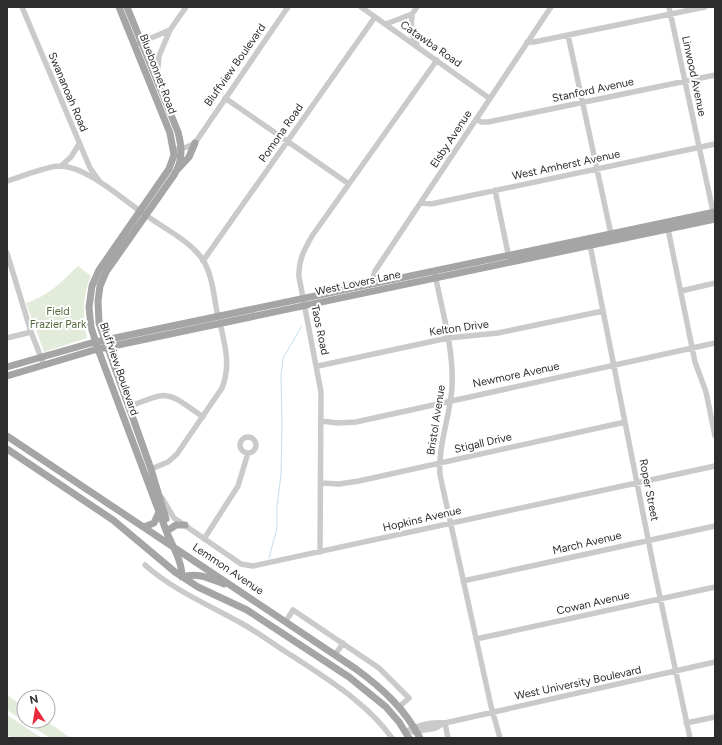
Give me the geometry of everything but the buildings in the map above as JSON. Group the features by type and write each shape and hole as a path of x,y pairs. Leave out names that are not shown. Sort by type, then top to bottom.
{"main road":[{"name":"Bluebonnet Road","path":"119,7 158,84 178,132 177,149"},
{"name":"Bluebonnet Road","path":"127,7 138,44 177,149"},
{"path":"177,171 189,157 195,143"},
{"name":"Bluffview Boulevard","path":"177,149 177,171 106,272 100,286 98,311 99,323 125,408 148,470 159,493 181,568 182,577"},
{"name":"Bluffview Boulevard","path":"125,408 97,345 89,316 92,286 103,264 145,215 172,164 177,149"},
{"name":"West Lovers Lane","path":"7,368 40,357 714,216"},
{"name":"West Lovers Lane","path":"7,376 44,365 97,345"},
{"name":"Lemmon Avenue","path":"7,436 174,546 367,677 400,707 416,732"},
{"path":"7,449 52,478 125,529 165,565 182,577 198,587 242,607 361,686 390,711 407,735"},
{"path":"38,469 43,460"},
{"name":"Bluffview Boulevard","path":"148,470 159,512 174,546"},
{"path":"52,478 57,475 78,488 87,489"},
{"path":"144,527 154,523 159,512"},
{"path":"170,529 176,525 185,525"},
{"path":"182,577 196,575 206,577 239,591"},
{"path":"280,631 286,622"}],"street":[{"name":"Swananoah Road","path":"22,7 90,168 100,182"},
{"path":"158,84 158,64 162,46 170,30 186,7"},
{"name":"Bluffview Boulevard","path":"195,143 288,7"},
{"name":"Catawba Road","path":"361,7 490,98"},
{"path":"386,24 412,14 417,7"},
{"name":"Elsby Avenue","path":"374,287 373,277 375,271 551,7"},
{"name":"Linwood Avenue","path":"669,7 714,216"},
{"path":"527,42 534,42 705,7"},
{"path":"412,14 413,37 421,50"},
{"name":"Pomona Road","path":"203,261 375,17"},
{"path":"138,44 170,30"},
{"path":"568,35 612,237"},
{"path":"157,36 162,46"},
{"name":"Taos Road","path":"320,552 321,392 318,366 298,270 301,256 312,236 436,60"},
{"name":"Stanford Avenue","path":"476,119 481,122 488,122 715,75"},
{"path":"225,98 348,184"},
{"path":"177,149 195,143"},
{"path":"7,181 61,166 71,157 80,144"},
{"name":"West Amherst Avenue","path":"421,202 431,204 715,144"},
{"path":"61,166 84,173 100,182 191,248 203,261 210,281 227,354 227,371 222,388 173,458 148,470"},
{"path":"495,190 509,259"},
{"path":"668,225 692,348 697,368 706,392 715,436"},
{"name":"Roper Street","path":"590,242 648,540 690,738"},
{"path":"7,253 31,332 44,365"},
{"name":"Bristol Avenue","path":"435,275 448,338 452,368 450,400 440,447 439,463 442,487 500,738"},
{"path":"681,291 715,283"},
{"name":"Kelton Drive","path":"318,366 448,338 512,330 603,311"},
{"path":"7,338 31,332"},
{"name":"Newmore Avenue","path":"322,421 338,423 356,422 450,400 715,343"},
{"path":"125,408 157,396 167,394 174,397 203,417"},
{"name":"Stigall Drive","path":"321,483 359,481 625,422"},
{"path":"204,539 238,486 242,477 248,453"},
{"name":"Hopkins Avenue","path":"159,493 170,514 241,564 249,566 320,552 637,481 715,466"},
{"name":"March Avenue","path":"463,581 715,526"},
{"path":"145,565 162,580 202,604 241,623 348,693 375,718 392,738"},
{"name":"Cowan Avenue","path":"476,639 715,587"},
{"path":"286,622 293,610 379,668 409,698 400,707"},
{"path":"335,655 343,643"},
{"name":"West University Boulevard","path":"407,735 436,728 445,723 715,662"},
{"path":"686,723 715,717"},
{"path":"445,723 448,738"}],"green space":[{"name":"Field Frazier Park","path":"78,266 91,276 86,291 84,307 87,338 44,352 26,303 48,292"},
{"path":"7,695 16,701 16,716 7,710"},
{"path":"7,715 16,721 16,729 28,729 42,738 12,738 7,734"},
{"path":"56,728 71,738 50,738 36,729"}],"waterway":[{"path":"269,558 277,528 277,506 281,475 281,376 283,358 302,326"}]}
